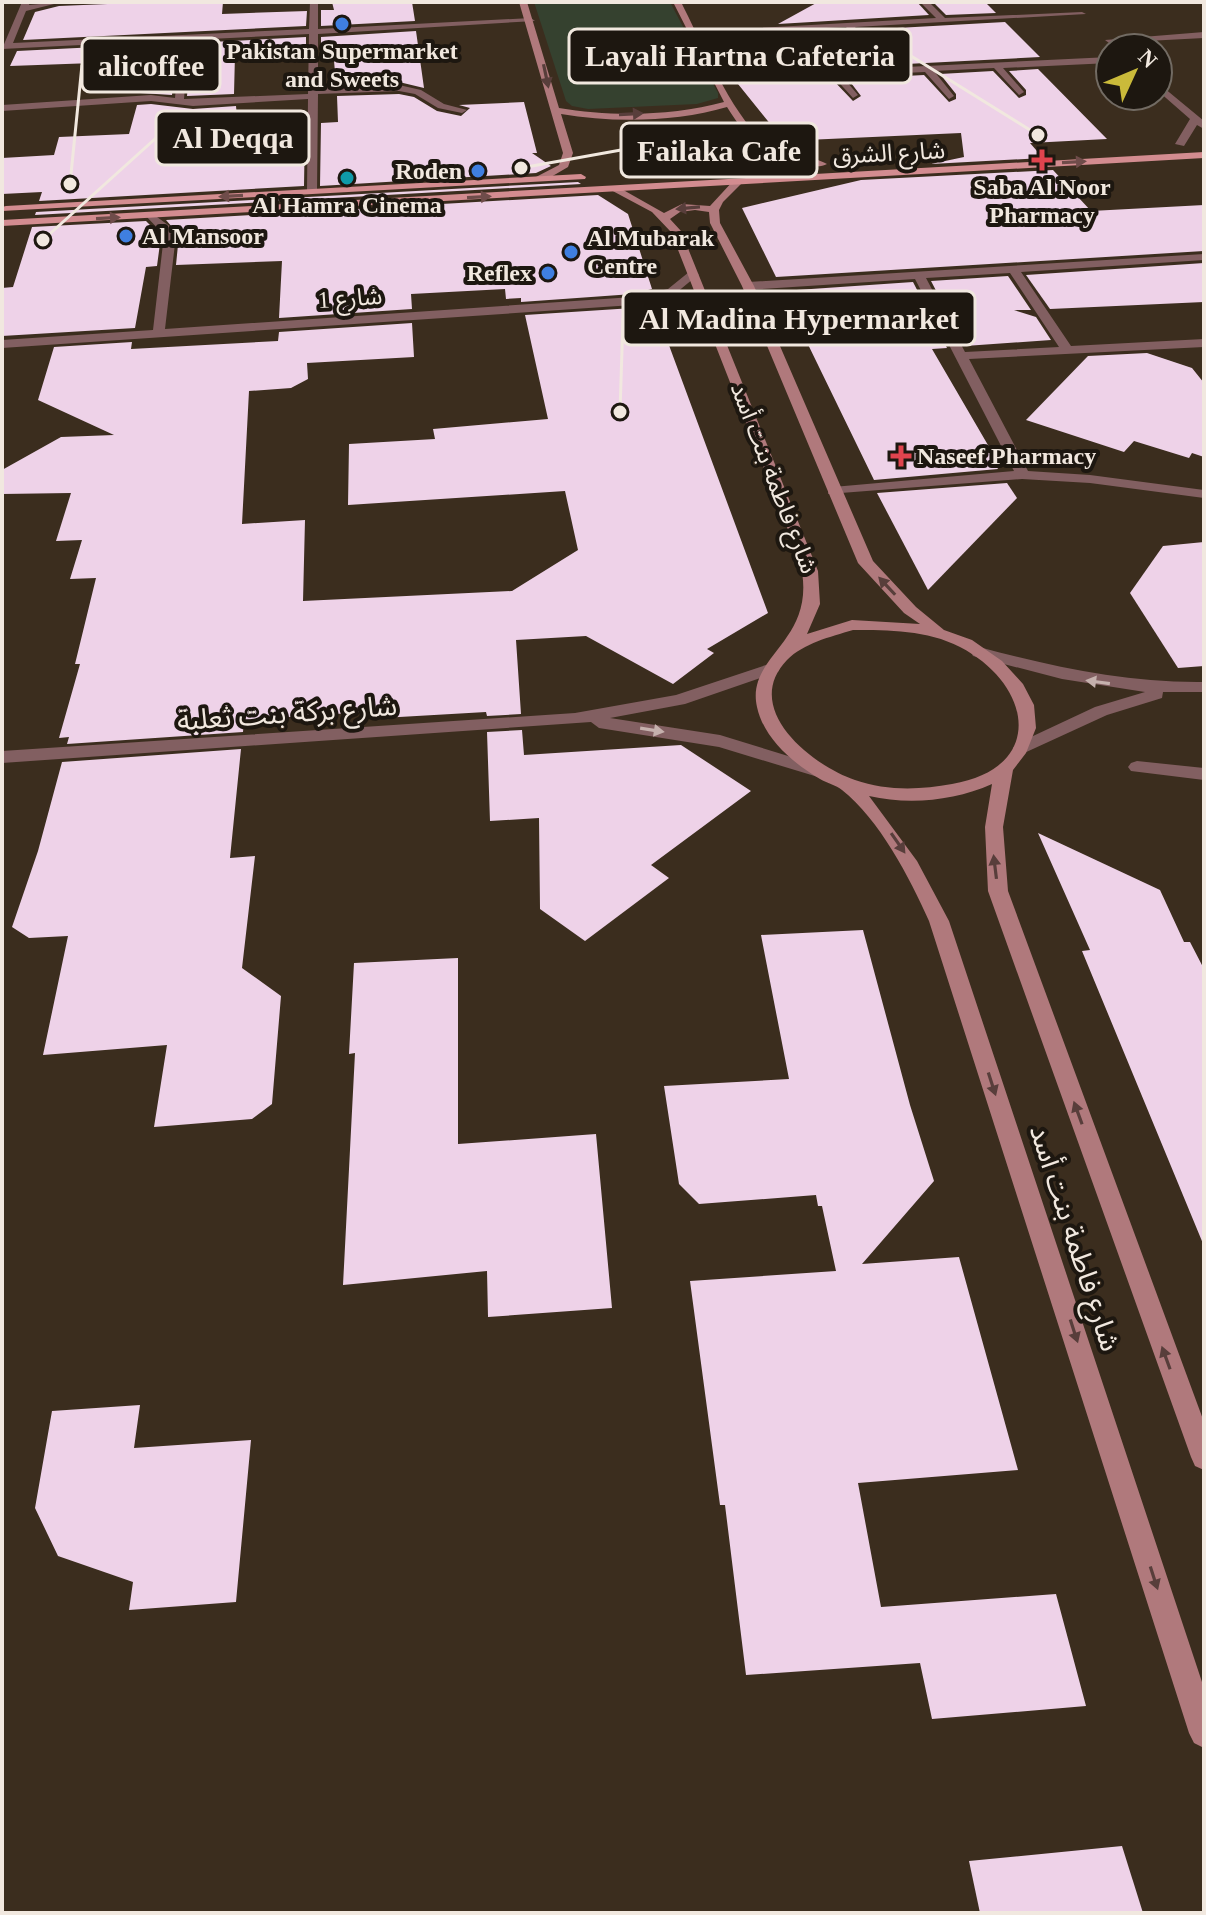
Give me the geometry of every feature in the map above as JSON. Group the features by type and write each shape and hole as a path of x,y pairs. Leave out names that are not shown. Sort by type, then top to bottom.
{"main road":[{"name":"شارع الشرق","path":"2,223 614,189 822,164 1204,143"},
{"name":"شارع الشرق","path":"735,175 1204,155"},
{"path":"2,209 599,176"}],"street":[{"path":"4,46 25,6 58,2"},
{"path":"312,191 314,2"},
{"path":"523,2 531,21 568,159 563,167 540,179"},
{"path":"677,2 751,134 767,149 791,159 822,164"},
{"path":"924,2 944,21"},
{"path":"1070,2 1091,23"},
{"path":"692,32 1082,14"},
{"path":"4,46 531,21"},
{"path":"902,22 909,31"},
{"path":"849,25 884,71"},
{"path":"1174,37 1204,35"},
{"path":"179,101 185,38"},
{"path":"718,79 1094,61"},
{"path":"996,65 1019,92"},
{"path":"928,69 949,96"},
{"path":"835,73 853,95"},
{"path":"2,108 151,98 202,103 399,88 418,92 441,106 462,110"},
{"path":"1174,100 1200,123 1180,144"},
{"path":"553,110 578,115 619,114 701,110 731,103"},
{"path":"614,189 666,217 668,213 683,207 714,210 735,175"},
{"name":"شارع فاطمة بنت أسد","path":"714,210 715,223 748,286 866,563 910,610 947,636"},
{"path":"150,215 170,235 159,332"},
{"name":"شارع فاطمة بنت أسد","path":"666,217 676,231 815,583 811,609 799,635 776,664"},
{"path":"748,286 1204,257"},
{"path":"1014,270 1068,351"},
{"name":"شارع 1","path":"2,344 633,301 672,291 693,274"},
{"path":"919,276 1023,475"},
{"path":"963,356 1198,344 1204,359"},
{"path":"833,491 970,477 1023,475 1093,479 1204,494"},
{"path":"1176,688 1101,711 1022,748 1004,769 973,786 934,795 890,794 847,784 818,771 788,748 769,721 764,694 776,664 810,637 852,625 900,625 947,636 979,652 1083,680 1136,687 1204,687"},
{"path":"979,652 1012,680 1028,714 1022,748"},
{"name":"شارع بركة بنت ثعلبة","path":"2,757 575,719 679,700 776,664"},
{"name":"شارع بركة بنت ثعلبة","path":"575,719 720,741 818,771"},
{"path":"1137,767 1204,774"},
{"name":"شارع فاطمة بنت أسد","path":"1004,769 994,827 998,891 1194,1415 1204,1457"},
{"name":"شارع فاطمة بنت أسد","path":"847,784 873,810 905,853 927,891 939,921 1204,1733"}],"green space":[{"path":"534,2 670,2 718,98 697,104 588,109 572,106 566,101"}],"building":[{"path":"223,2 222,14 307,11 306,26 23,40 35,12 59,6"},
{"path":"332,2 412,2 415,21 321,26 321,10 334,10"},
{"path":"818,2 917,2 929,15 778,24"},
{"path":"933,2 979,2 987,4 996,13 946,15"},
{"path":"1005,22 1040,57 887,65 861,30"},
{"path":"416,31 424,88 399,82 336,84 333,49 321,50 321,37"},
{"path":"306,37 306,50 235,54 234,94 187,96 192,43"},
{"path":"177,43 172,95 140,93 149,61 10,66 17,51"},
{"path":"1038,69 1107,139 1030,143 1043,158 931,164 964,157 961,133 784,141 738,84 832,79 853,101 861,96 848,79 924,75 949,102 956,99 956,94 940,74 993,71 1019,98 1026,95 1026,90 1009,71"},
{"path":"399,94 414,97 437,111 461,116 470,108 459,105 524,102 537,153 532,153 551,166 536,173 320,186 321,123 338,122 337,96"},
{"path":"137,105 193,109 236,106 238,128 305,124 304,186 39,201 42,192 2,194 2,158 54,155 59,137 129,134"},
{"path":"1053,170 1091,211 1204,205 1204,251 776,277 742,208 861,180"},
{"path":"581,184 35,215 36,212"},
{"path":"598,195 628,214 652,289 633,294 521,302 521,298 506,299 505,289 411,294 412,309 279,318 282,261 176,265 179,235 166,220"},
{"path":"146,221 161,236 157,266 146,267 135,328 2,336 2,288 13,287 32,227"},
{"path":"1204,263 1204,302 1050,309 1026,275"},
{"path":"1008,276 1031,310 1014,310 1036,317 1051,340 965,346 931,281"},
{"path":"913,282 947,348 932,349 999,464 995,464 998,469 874,480 782,291"},
{"path":"653,302 768,613 707,649 714,653 673,684 586,636 516,640 521,714 487,716 486,712 382,718 382,711 244,720 243,732 67,744 69,737 59,738 80,664 75,664 96,578 70,579 82,540 56,541 71,493 2,494 2,470 61,437 114,435 38,400 54,347 132,342 131,349 278,341 279,332 412,323 414,357 307,363 308,379 291,388 249,391 242,524 305,520 303,601 512,591 578,550 565,491 348,505 349,444 435,439 433,429 548,419 525,315 633,308"},
{"path":"1147,353 1192,368 1204,383 1204,457 1192,453 1189,458 1134,441 1124,452 1026,420 1088,356"},
{"path":"1007,483 1017,498 928,590 877,493"},
{"path":"1204,542 1204,666 1178,668 1130,593 1163,546"},
{"path":"522,730 524,755 681,745 751,791 651,865 669,878 585,941 540,909 539,818 490,821 487,732"},
{"path":"241,749 230,858 255,856 242,968 281,996 272,1104 252,1119 154,1127 167,1045 43,1055 68,936 29,938 12,927 38,851 62,762"},
{"path":"1038,833 1160,890 1184,942 1190,942 1204,969 1204,1246 1082,951 1090,950"},
{"path":"863,930 910,1105 934,1181 862,1264 959,1257 1018,1470 858,1483 881,1607 1056,1594 1086,1706 932,1719 920,1663 746,1675 725,1505 720,1505 690,1281 836,1271 822,1206 818,1206 816,1195 699,1204 679,1184 664,1086 789,1079 761,935"},
{"path":"458,958 458,1144 596,1134 612,1308 488,1317 487,1271 343,1285 355,1053 349,1054 354,963"},
{"path":"140,1405 134,1448 251,1440 236,1602 129,1610 133,1582 58,1556 35,1508 52,1411"},
{"path":"1122,1846 1143,1913 980,1913 969,1861"}],"place":[{"name":"Pakistan Supermarket and Sweets","path":"342,24"},
{"name":"Layali Hartna Cafeteria","path":"1038,135"},
{"name":"Saba Al Noor Pharmacy","path":"1042,160"},
{"name":"Failaka Cafe","path":"521,168"},
{"name":"Roden","path":"478,171"},
{"name":"Al Hamra Cinema","path":"347,178"},
{"name":"alicoffee","path":"70,184"},
{"name":"Al Mansoor","path":"126,236"},
{"name":"Al Deqqa","path":"43,240"},
{"name":"Al Mubarak Centre","path":"571,252"},
{"name":"Reflex","path":"548,273"},
{"name":"Al Madina Hypermarket","path":"620,412"},
{"name":"Naseef Pharmacy","path":"901,456"}]}
